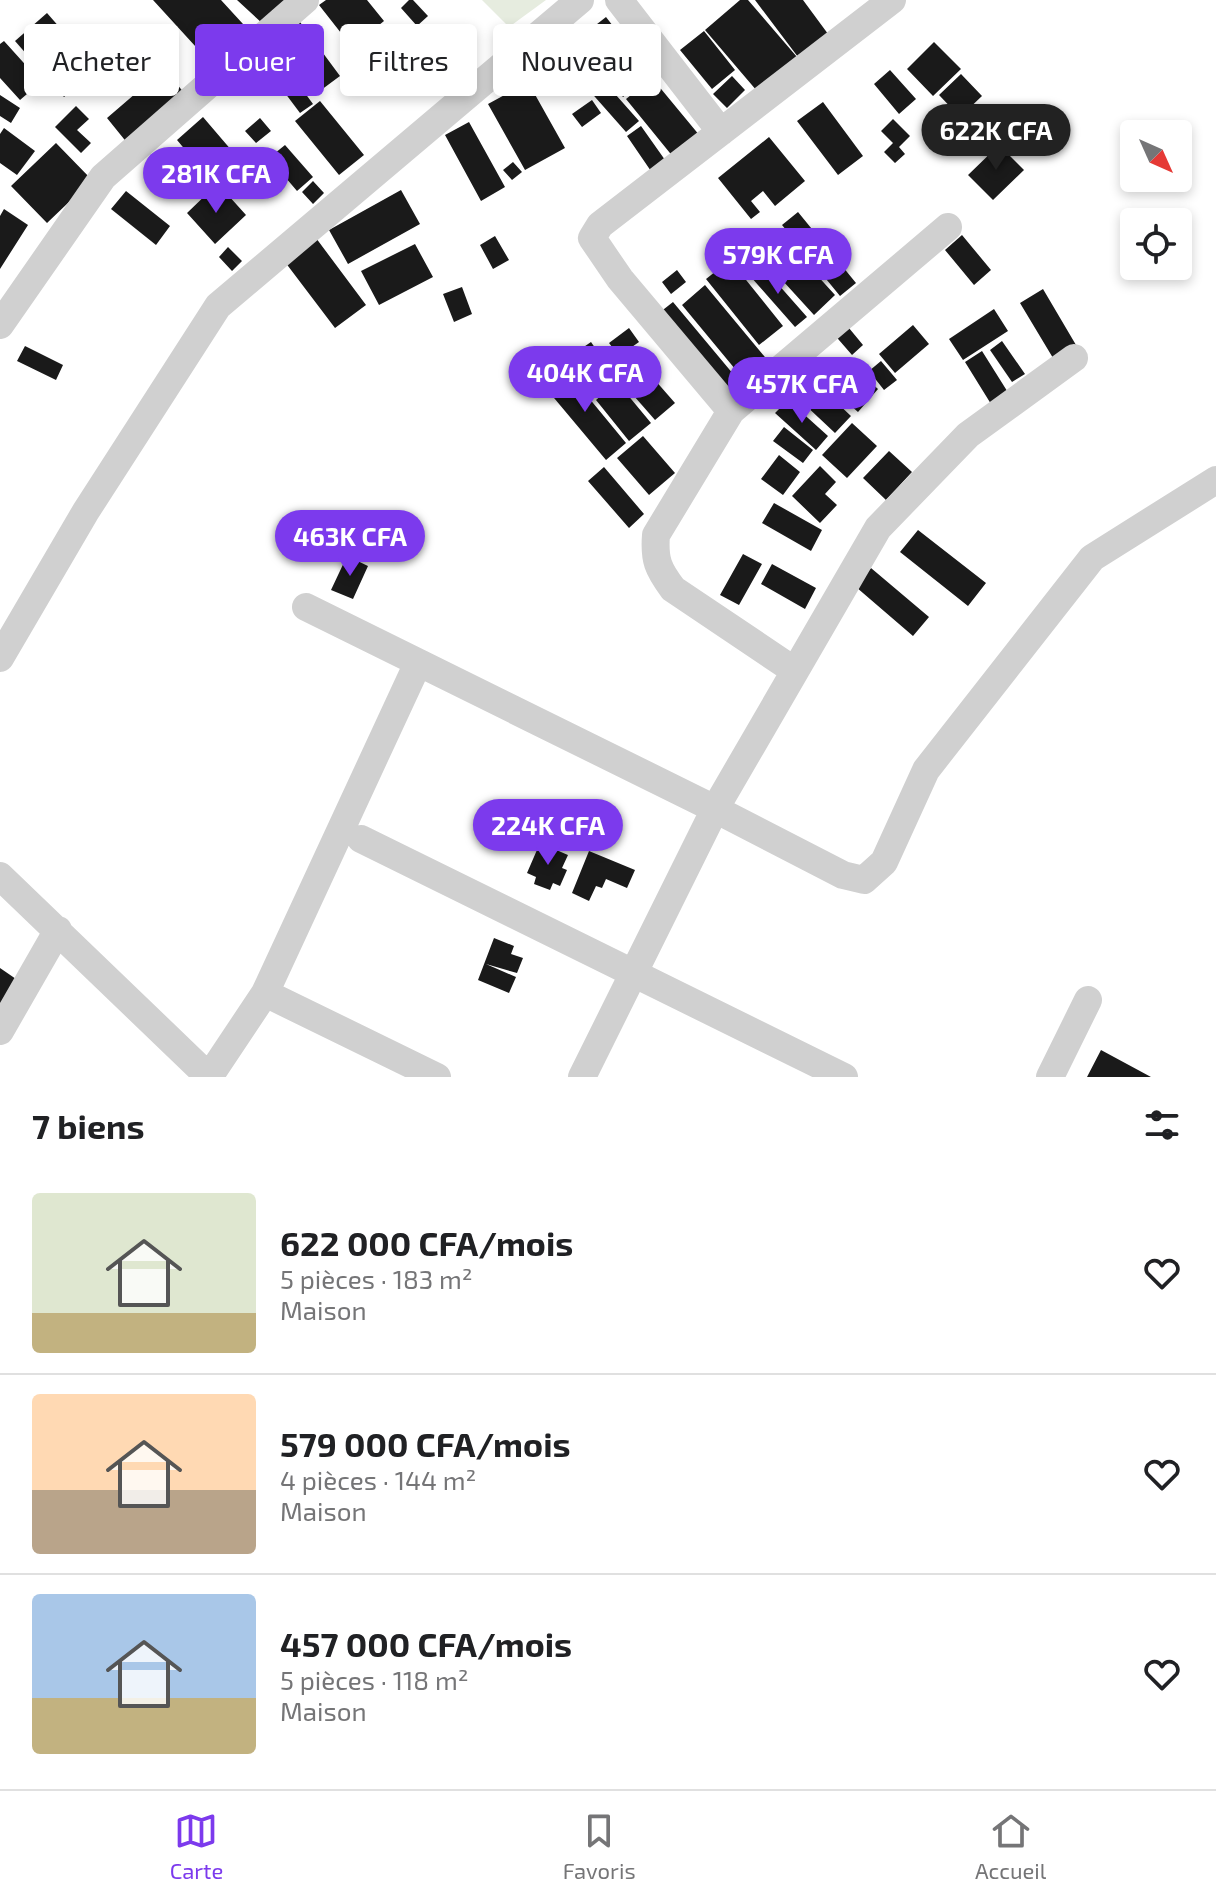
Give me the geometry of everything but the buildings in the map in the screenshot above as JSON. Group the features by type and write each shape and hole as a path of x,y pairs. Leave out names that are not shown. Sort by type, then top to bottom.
{"street":[{"path":"0,325 103,177 305,0"},
{"path":"0,658 86,511 218,306 580,0"},
{"path":"619,0 721,132"},
{"path":"731,411 620,279 592,238 600,225 892,0"},
{"path":"795,671 673,589 662,575 654,556 656,535 731,411 948,227"},
{"path":"582,1077 715,809 878,528 968,435 1074,358"},
{"path":"306,607 843,875 864,880 884,862 926,770 1092,558 1216,480"},
{"path":"0,876 209,1077 265,993 418,663"},
{"path":"361,839 844,1077"},
{"path":"0,1031 58,930"},
{"path":"265,993 437,1077"},
{"path":"1050,1077 1088,1000"}],"shaded area":[{"path":"482,0 546,0 513,24 506,24"}]}
